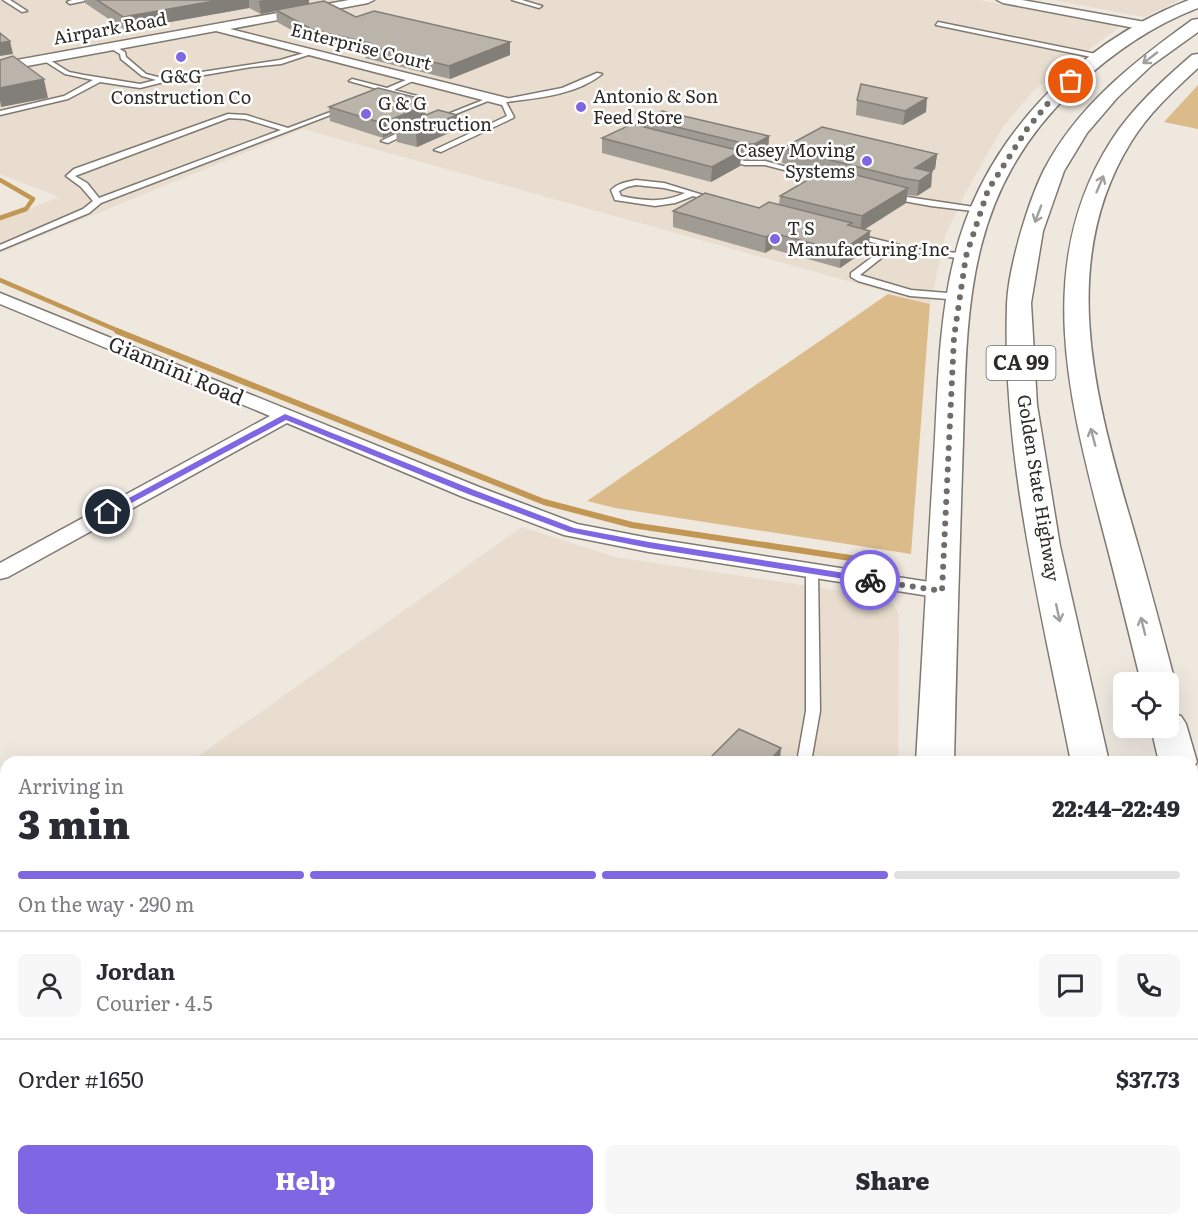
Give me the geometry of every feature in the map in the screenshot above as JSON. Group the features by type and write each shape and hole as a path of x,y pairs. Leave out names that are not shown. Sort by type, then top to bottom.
{"main road":[{"path":"935,756 954,337 966,256 981,210 988,190 1027,129 1054,96 1101,57 1145,26 1198,2"},
{"name":"Golden State Highway","path":"1089,756 1044,546 1023,405 1019,303 1032,231 1054,171 1079,130 1110,94 1146,61 1198,24"},
{"name":"CA 99","path":"1155,672 1089,419 1079,363 1076,284 1084,233 1098,188 1115,151 1152,102 1198,59"}],"street":[{"name":"Airpark Road","path":"0,67 368,0"},
{"path":"1003,0 1145,26"},
{"name":"Enterprise Court","path":"212,28 496,100"},
{"name":"Giannini Road","path":"0,298 285,417 572,530 649,545 942,591"},
{"path":"0,572 285,417"}],"lane":[{"path":"6,0 24,11"},
{"path":"70,2 86,0"},
{"path":"515,0 539,6"},
{"path":"938,24 1101,57"},
{"path":"112,46 144,75 162,80"},
{"path":"45,59 67,73 140,86 251,64 281,62 311,53"},
{"path":"426,124 496,100 546,102 556,99 554,93 582,85 599,74"},
{"path":"363,100 413,79"},
{"path":"0,113 66,98 98,80"},
{"path":"352,81 423,99"},
{"path":"438,150 511,117 496,100"},
{"path":"0,239 347,107"},
{"path":"98,201 92,197 84,185 70,176 77,171 228,116 246,117 288,130"},
{"path":"385,141 416,128"},
{"path":"714,155 745,163 765,164 838,182"},
{"path":"692,194 674,202 658,203 618,198 615,190 622,184 651,183 724,202"},
{"path":"879,193 931,204 981,210"},
{"path":"0,248 86,211 98,201"},
{"path":"847,234 916,251 966,256"},
{"path":"893,246 854,275 910,292 960,297"},
{"path":"805,756 813,711 812,571"}],"shaded area":[{"path":"0,0 978,0 1117,25 1118,28 1033,91 1002,128 965,194 946,234 930,304 303,129 0,253 0,220 59,197 0,174"},
{"path":"1053,0 1180,0 1144,17"},
{"path":"1198,85 1198,129 1164,122"},
{"path":"888,294 930,304 911,554 615,508 587,501"},
{"path":"522,527 614,557 875,596 893,604 899,614 898,756 198,756"}],"building":[{"path":"97,0 220,0 123,17"},
{"path":"324,1 356,17 374,11 510,42 449,66 313,30 276,10"},
{"path":"0,33 10,41 0,43"},
{"path":"13,56 44,79 0,88 0,60"},
{"path":"861,84 927,98 905,111 857,100"},
{"path":"378,88 422,99 412,103 425,106 382,123 329,107"},
{"path":"438,110 457,115 416,132 396,127"},
{"path":"662,111 769,136 755,144 746,144 644,119"},
{"path":"632,124 741,151 712,167 602,138"},
{"path":"822,127 937,154 915,168 932,172 919,181 783,148"},
{"path":"828,168 908,188 862,216 780,196"},
{"path":"705,193 759,208 769,202 852,223 848,225 870,231 841,251 773,233 766,237 673,211"},
{"path":"739,729 781,748 774,756 712,756"}],"waterway":[{"path":"0,180 33,199 26,209 0,218"},
{"path":"0,280 121,332"},
{"path":"117,331 544,502 632,525 877,562"}],"way so far":[{"path":"870,580 942,591 954,337 966,256 988,190 1027,129 1054,96 1071,81"}],"place":[{"name":"G&G Construction Co","path":"181,57"},
{"name":"Antonio & Son Feed Store","path":"581,107"},
{"name":"G & G Construction","path":"366,114"},
{"name":"Casey Moving Systems","path":"867,161"},
{"name":"T S Manufacturing Inc","path":"775,239"}],"route":[{"path":"108,512 285,417 572,530 649,545 870,580"}]}
